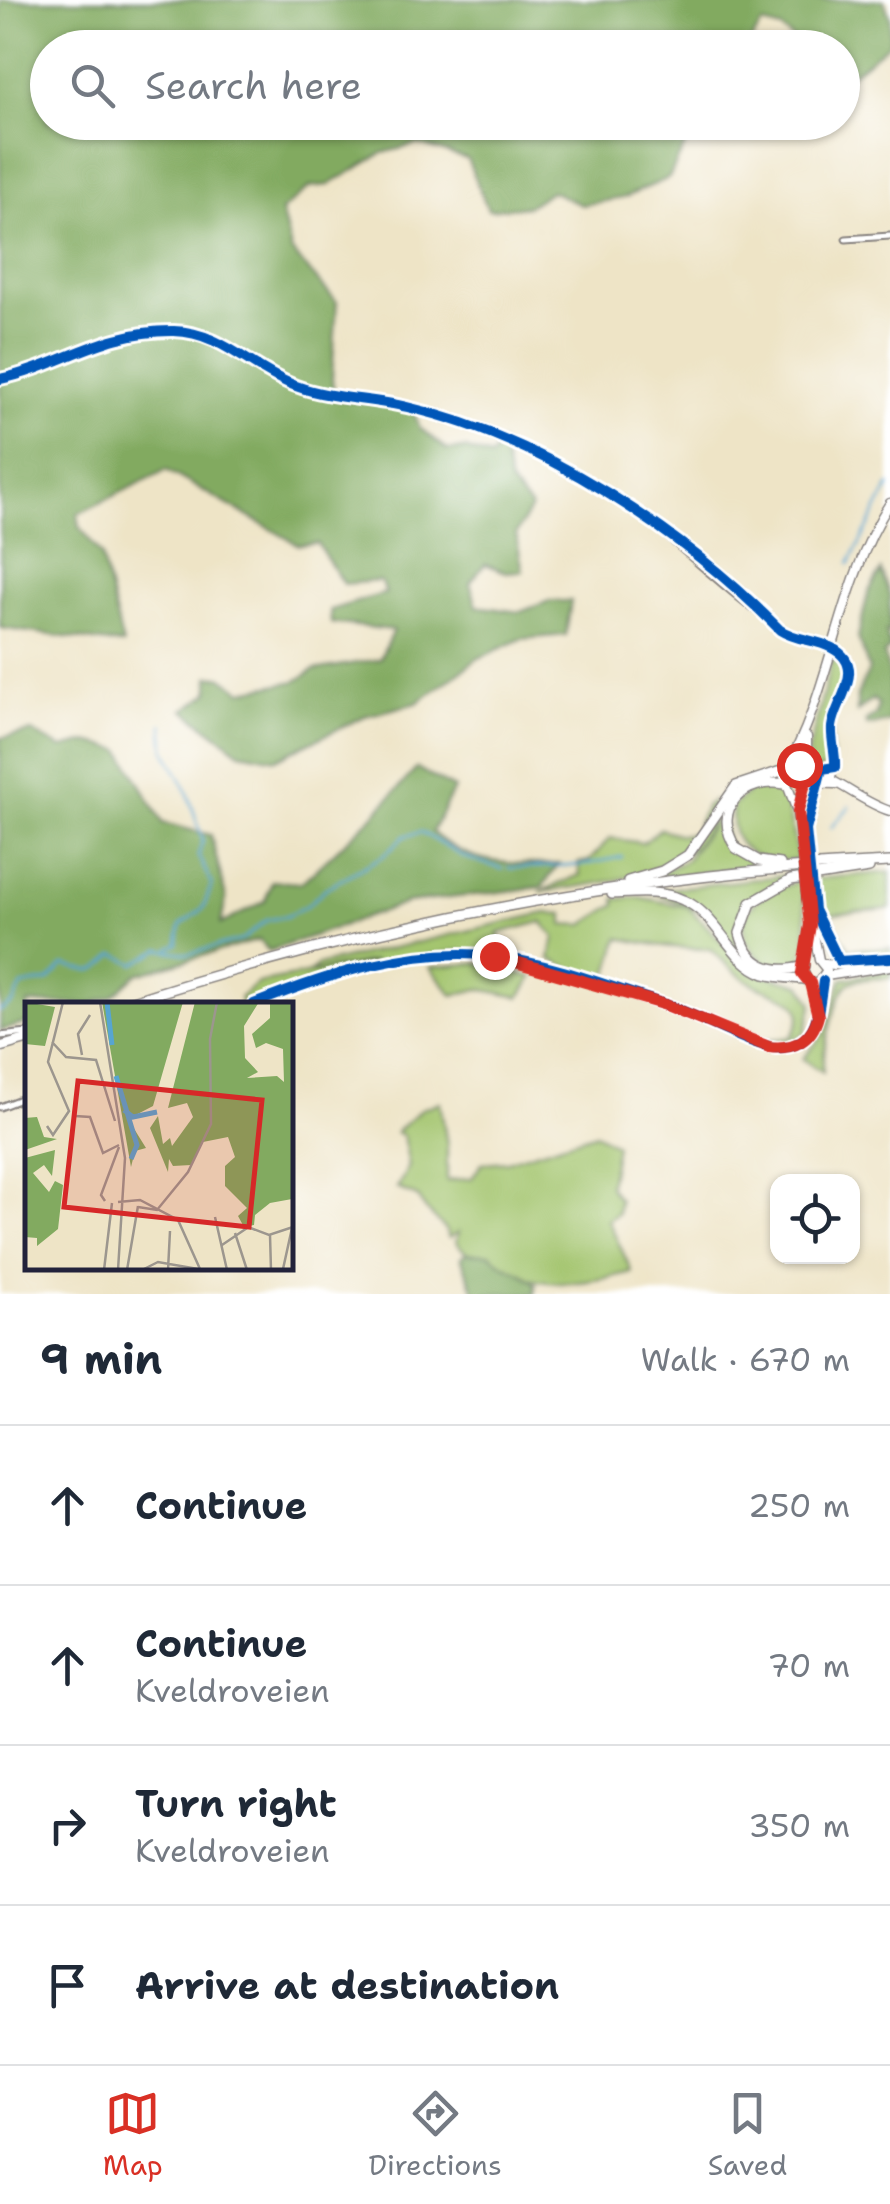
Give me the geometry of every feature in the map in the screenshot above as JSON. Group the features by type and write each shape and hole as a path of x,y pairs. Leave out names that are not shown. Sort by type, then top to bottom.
{"highway":[{"path":"586,892 677,864 697,844 736,786 786,768"},
{"path":"788,786 754,784 739,792 728,809 730,840 743,854 759,861 886,865"},
{"path":"130,1002 326,944 586,892 823,865"},
{"path":"144,1002 376,936 604,894 756,875 886,865"},
{"path":"805,964 773,970 748,955 740,933 751,903 791,880 886,865"},
{"path":"604,894 651,893 682,899 705,914 754,968 773,976 808,981"},
{"path":"0,1042 25,1036"}],"main road":[{"path":"825,979 810,925 798,811 804,785 807,732 849,589 890,503"},
{"path":"798,811 786,768 807,732"},
{"path":"786,768 805,770 890,811"},
{"path":"788,786 832,782"},
{"path":"810,925 805,964 808,981 857,968"},
{"path":"805,964 890,966"}],"street":[{"path":"846,239 890,236"},
{"path":"0,379 112,338 171,331 204,334 272,376 328,394 408,407 554,461 661,530 780,630 811,644 833,648 846,662 849,682 832,732 836,757 832,782"},
{"path":"259,1002 333,975 469,954 522,962 666,1005 769,1047 786,1048 803,1041 818,1016 825,979"},
{"path":"808,981 818,1016"},
{"path":"0,1108 25,1097"}],"green space":[{"path":"0,0 884,0 890,17 890,43 860,67 860,30 782,30 762,24 758,30 30,30 30,140 688,140 669,178 623,198 581,205 551,191 528,206 488,210 467,159 418,144 383,153 329,185 310,187 281,211 292,252 337,302 332,379 335,399 412,407 420,428 447,450 465,449 491,457 501,443 510,484 531,508 516,534 523,571 506,572 485,564 470,583 477,606 520,612 549,601 571,601 566,635 521,639 479,658 417,703 365,716 276,759 240,752 184,710 209,693 209,677 221,676 242,691 296,681 314,670 380,659 393,630 331,623 330,610 386,593 380,581 343,584 317,543 299,545 166,470 78,514 80,527 101,555 123,645 0,628"},
{"path":"881,571 890,596 890,632 886,631 890,649 884,654 890,677 890,722 867,726 866,721 876,715 878,704 873,699 857,712 857,695 869,670 858,637 868,593"},
{"path":"832,659 845,666 846,684 829,721 833,764 818,771 810,768 808,754"},
{"path":"32,732 62,748 88,742 121,750 163,823 211,835 226,898 221,924 265,901 272,881 301,883 370,819 417,768 454,789 432,832 446,843 491,861 559,864 542,887 407,903 269,951 259,940 137,974 112,997 96,1002 25,1002 25,1024 0,1031 0,738"},
{"path":"754,787 780,787 785,793 798,860 758,856 740,843 734,833 733,805"},
{"path":"713,801 708,826 694,846 673,861 618,879 540,892 580,875 578,863 589,861 610,838 643,843 660,829 681,835 694,833 706,805"},
{"path":"725,808 725,830 731,846 765,865 645,880 685,861"},
{"path":"890,872 890,909 828,914 849,949 890,948 890,955 843,956 820,921 813,879"},
{"path":"799,874 748,902 738,921 739,951 705,912 650,891"},
{"path":"801,880 807,930 805,949 792,966 779,968 754,953 744,924 749,909 765,895"},
{"path":"639,897 688,907 752,972 802,985 813,1004 805,1034 785,1044 764,1041 791,1037 798,1007 742,978 711,949 619,938 606,984 550,959 555,937 542,922 499,933 500,942 492,952 457,951 350,968 241,1002 240,997 258,983 375,961 310,972 318,965 546,913 564,914 564,924 583,925 616,904 615,899"},
{"path":"477,963 533,977 520,997 479,989 453,995 430,967"},
{"path":"890,970 890,978 859,980 845,988 830,1024 823,1072 803,1059 823,1034 842,979"},
{"path":"440,1102 447,1144 447,1181 472,1178 482,1163 507,1161 596,1133 616,1145 609,1186 619,1200 617,1214 608,1220 632,1272 576,1283 539,1281 522,1276 491,1255 466,1253 456,1242 458,1232 449,1238 419,1198 397,1188 409,1166 403,1136 396,1132 421,1109"},
{"path":"466,1253 491,1254 536,1284 535,1294 475,1294 461,1257"}],"waterway":[{"path":"849,564 890,485"},
{"path":"163,724 165,750 187,791 203,840 198,856 212,884 203,909 181,925 178,944 170,948"},
{"path":"831,828 850,806"},
{"path":"0,1011 13,1003 22,986 48,981 64,965 92,970 115,954 135,964 160,949 188,954 242,940 267,920 288,916 309,904 326,888 383,856 405,836 421,832 464,857 503,869"},
{"path":"509,868 583,865 622,857"}],"cycle path":[{"path":"0,379 126,336 191,333 222,345 296,386 458,421 559,465 608,493 700,558 780,630 826,645 843,656 849,674 832,727 835,767 822,769 806,830 814,910 839,961 890,958"},
{"path":"259,1002 371,965 432,955 493,956 583,977 777,1048 801,1042 808,1035 817,1016 823,981"}],"route":[{"path":"494,956 666,1005 716,1022 769,1047 796,1046 812,1032 818,1016 810,983 802,973 810,925 798,811 807,775 799,765"}]}
